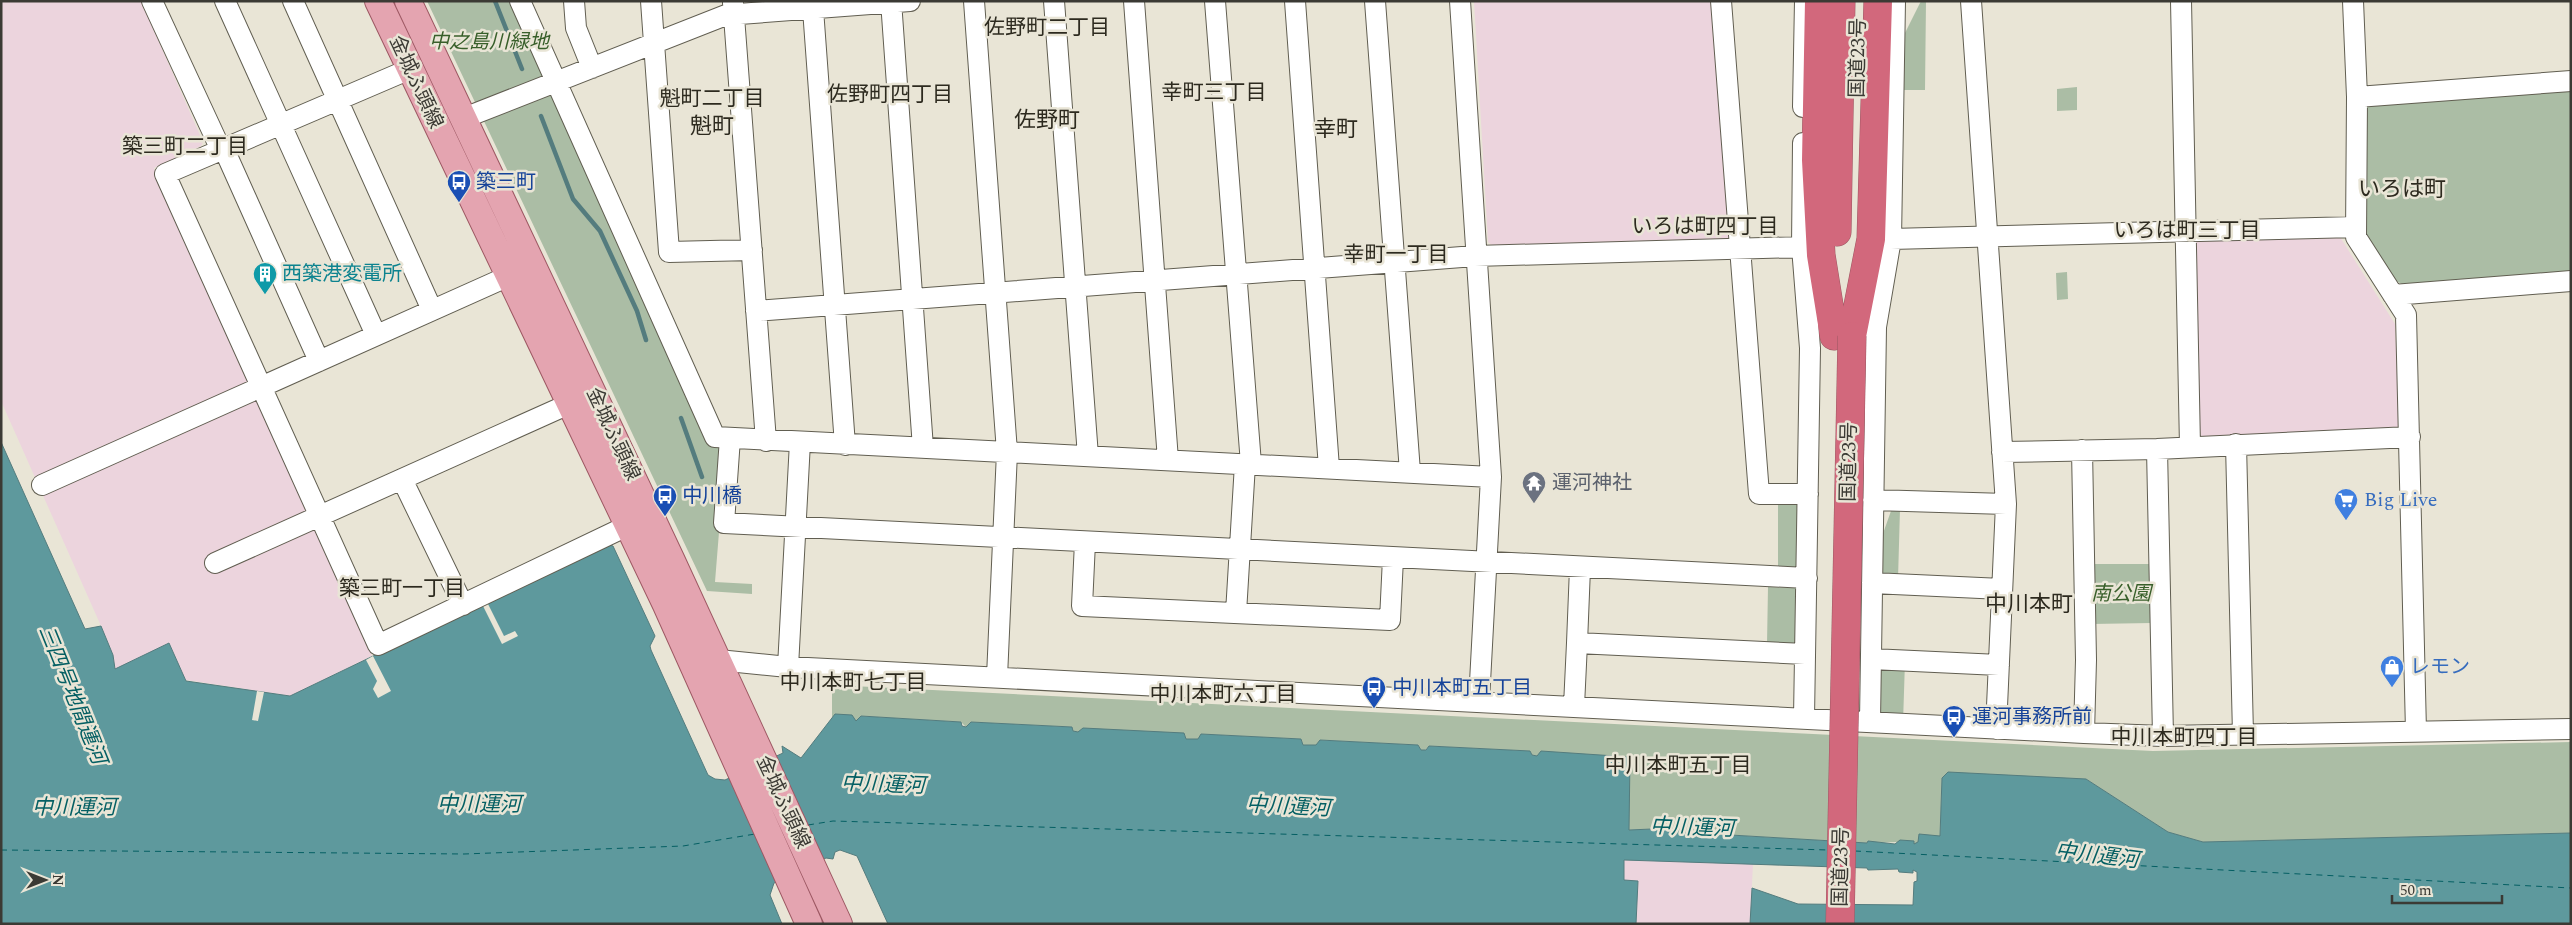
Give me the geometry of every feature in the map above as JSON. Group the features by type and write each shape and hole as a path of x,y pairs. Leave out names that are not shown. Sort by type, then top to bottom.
{"highway":[{"path":"1819,1 1816,160 1821,255 1843,336"},
{"name":"国道23号","path":"1840,924 1843,336 1841,1"},
{"name":"国道23号","path":"1822,924 1843,336 1860,1"},
{"path":"1843,336 1871,239 1878,1"}],"main road":[{"name":"金城ふ頭線","path":"378,1 692,663 727,710 839,924"},
{"name":"金城ふ頭線","path":"408,1 718,660 727,710 809,924"}],"street":[{"path":"152,1 319,361"},
{"path":"226,1 280,126 376,335"},
{"path":"293,1 432,310"},
{"path":"520,1 715,437 1491,476"},
{"path":"574,1 576,28 592,68"},
{"path":"651,1 669,252"},
{"path":"974,1 1007,452 997,677"},
{"path":"1054,1 1088,456"},
{"path":"1134,1 1168,460"},
{"path":"1215,1 1248,464 1236,613"},
{"path":"1295,1 1329,468"},
{"path":"1375,1 1410,472"},
{"path":"1460,1 1475,256 1491,476 1479,701"},
{"path":"1722,1 1760,494 1808,494"},
{"path":"1804,718 1810,348 1802,247 1805,1"},
{"path":"1870,721 1876,327 1891,239 1895,1"},
{"path":"1971,1 2006,504 1996,729"},
{"path":"2181,1 2190,446"},
{"path":"2354,1 2356,237 2406,315 2416,731"},
{"path":"464,118 726,15 734,8 897,2 912,299 923,448"},
{"path":"815,6 845,445"},
{"path":"734,8 766,441"},
{"path":"410,69 165,174 378,645 627,526"},
{"path":"2356,97 2571,81"},
{"path":"1891,239 2356,227"},
{"path":"756,311 1475,256 1741,247 1802,247"},
{"path":"639,267 669,252 752,250"},
{"path":"42,485 509,276"},
{"path":"2393,295 2571,281"},
{"path":"215,563 570,404"},
{"path":"2002,452 2157,449 2410,437"},
{"path":"730,438 724,523 1240,551 1807,578"},
{"path":"788,667 800,442"},
{"path":"2236,444 2243,734"},
{"path":"2157,449 2163,736"},
{"path":"2082,450 2086,660 2084,733"},
{"path":"402,478 463,605"},
{"path":"1873,500 2006,504"},
{"path":"1085,542 1082,606 1390,620 1393,558"},
{"path":"1574,706 1580,568"},
{"path":"1872,583 2002,589"},
{"path":"1576,643 1805,654"},
{"path":"1871,659 1999,665"},
{"path":"692,663 718,660 788,667 2163,736 2571,729"}],"shaded area":[{"path":"1,1 141,1 203,142 201,146 154,168 372,656 290,696 115,669 113,655 101,626 1,401"},
{"path":"1474,1 1716,1 1732,234 1728,239 1494,247 1488,242"},
{"path":"2340,237 2395,324 2399,426 2395,433 2201,438 2197,434 2193,245 2196,241"},
{"path":"1624,860 1753,864 1750,924 1636,924 1638,881 1624,881"}],"green space":[{"name":"中之島川緑地","path":"427,1 513,1 726,445 715,582 752,584 752,594 707,591"},
{"path":"1921,1 1926,1 1925,90 1904,90 1905,33"},
{"path":"2077,87 2077,110 2057,111 2057,89"},
{"path":"2571,87 2571,271 2402,284 2392,279 2364,236 2367,100"},
{"path":"2067,272 2068,299 2057,300 2056,273"},
{"path":"1778,503 1799,503 1798,569 1778,570"},
{"path":"1895,507 1900,509 1898,579 1875,579 1875,556 1891,511"},
{"name":"南公園","path":"2091,564 2151,564 2152,623 2091,624"},
{"path":"1768,587 1798,588 1795,646 1767,644"},
{"path":"1871,659 1905,661 1903,723 1870,721"},
{"path":"832,685 2153,751 2571,742 2571,833 2203,842 2168,832 2086,779 1942,778 1940,836 1914,845 1900,842 1868,843 1679,832 1680,828 1652,826 1652,829 1628,830 1630,757 1540,754 1537,756 1532,755 1530,751 1430,746 1425,750 1421,750 1418,745 1321,740 1316,745 1303,745 1301,739 1202,734 1198,739 1186,739 1184,733 1078,733 1073,731 1072,727 971,722 966,727 961,722 861,716 856,721 835,714 832,718"}],"water":[{"path":"1,442 85,629 101,626 113,655 115,669 169,643 186,681 290,696 606,544 613,546 655,636 650,646 651,650 708,775 715,779 725,780 783,753 782,746 801,758 835,714 852,715 856,721 861,716 961,722 962,726 966,727 971,722 1072,727 1073,731 1078,732 1083,728 1184,733 1186,739 1198,739 1201,734 1301,739 1303,745 1316,745 1320,740 1418,745 1421,750 1426,750 1429,746 1530,751 1532,755 1537,756 1541,751 1630,757 1629,830 1652,829 1652,826 1680,828 1679,832 1867,843 1868,841 1895,844 1900,840 1914,841 1914,844 1918,842 1919,834 1940,836 1942,778 1948,772 2086,779 2168,832 2203,842 2571,833 2571,924 1750,924 1752,888 1798,904 1913,905 1914,882 1917,881 1917,872 1913,870 1913,873 1899,872 1898,869 1868,870 1867,868 1624,860 1624,880 1638,881 1636,924 888,924 857,856 840,850 835,852 833,859 826,858 774,883 770,895 782,924 1,924"}],"pier":[{"path":"487,602 504,636 515,631 518,636 502,644 482,604"},
{"path":"373,656 391,691 378,698 373,689 377,681 366,660"},
{"path":"257,691 264,692 258,721 252,720"}],"waterway":[{"path":"495,1 522,69"},
{"path":"541,116 573,199 600,231 637,311 646,340"},
{"path":"681,418 702,477"}],"ferry route":[{"path":"808,825 833,821 1828,850"},
{"path":"1,850 464,854 683,846 755,834"},
{"path":"1855,851 2571,888"}],"place":[{"name":"築三町","path":"459,203"},
{"name":"西築港変電所","path":"265,295"},
{"name":"運河神社","path":"1534,504"},
{"name":"中川橋","path":"665,517"},
{"name":"Big Live","path":"2346,521"},
{"name":"レモン","path":"2392,688"},
{"name":"中川本町五丁目","path":"1374,709"},
{"name":"運河事務所前","path":"1954,738"}],"district":[{"name":"佐野町二丁目","path":"1047,28"},
{"name":"幸町三丁目","path":"1214,93"},
{"name":"佐野町四丁目","path":"890,95"},
{"name":"魁町二丁目","path":"712,99"},
{"name":"佐野町","path":"1047,120"},
{"name":"魁町","path":"712,126"},
{"name":"幸町","path":"1336,129"},
{"name":"築三町二丁目","path":"185,147"},
{"name":"いろは町","path":"2402,189"},
{"name":"いろは町四丁目","path":"1705,227"},
{"name":"いろは町三丁目","path":"2187,231"},
{"name":"幸町一丁目","path":"1396,255"},
{"name":"築三町一丁目","path":"402,589"},
{"name":"中川本町","path":"2029,604"},
{"name":"中川本町七丁目","path":"853,683"},
{"name":"中川本町六丁目","path":"1223,695"},
{"name":"中川本町四丁目","path":"2184,738"},
{"name":"中川本町五丁目","path":"1678,766"}],"water label":[{"name":"三四号地間運河","path":"72,695"},
{"name":"中川運河","path":"883,785"},
{"name":"中川運河","path":"479,805"},
{"name":"中川運河","path":"1288,807"},
{"name":"中川運河","path":"74,808"},
{"name":"中川運河","path":"1692,828"},
{"name":"中川運河","path":"2097,856"}]}
